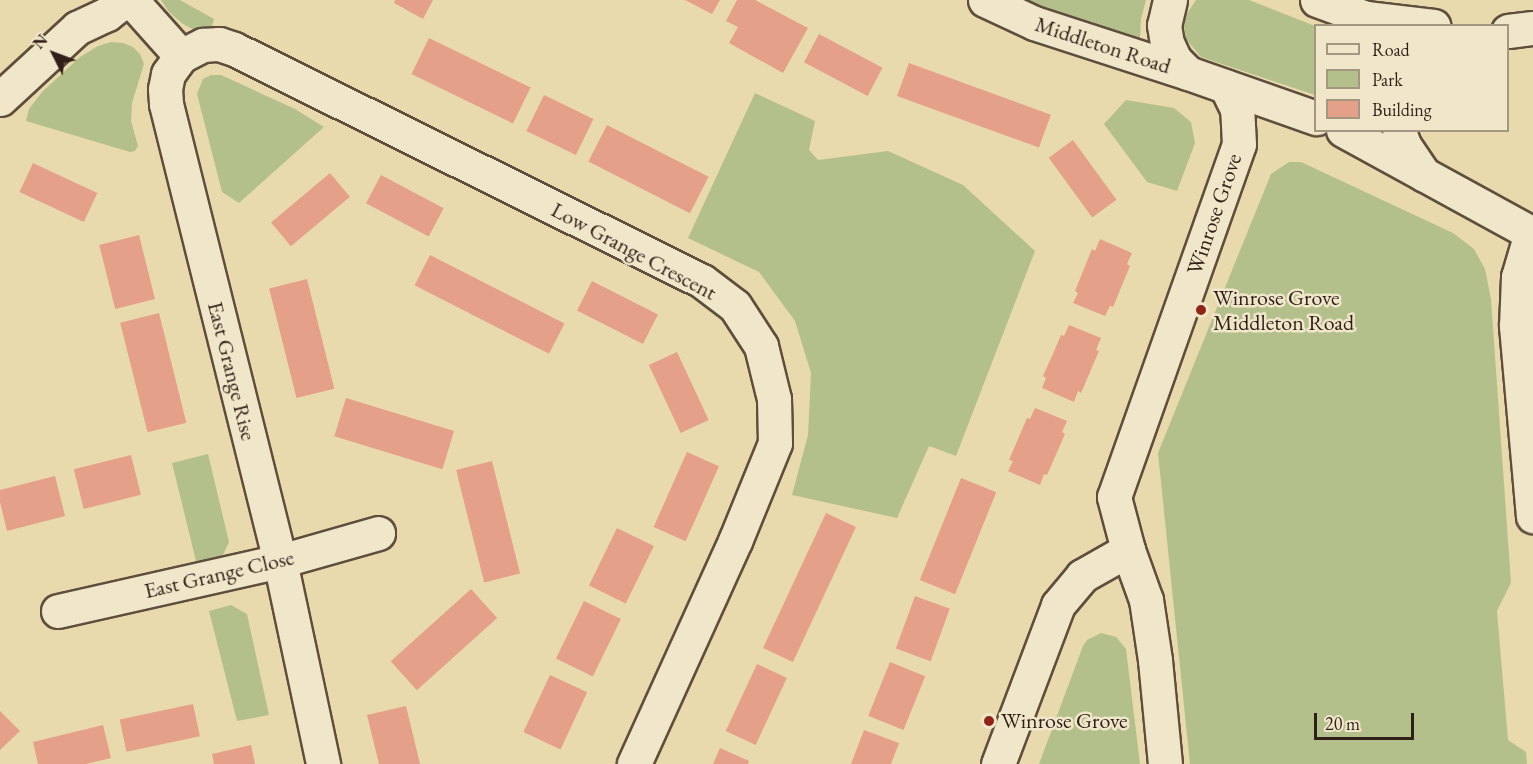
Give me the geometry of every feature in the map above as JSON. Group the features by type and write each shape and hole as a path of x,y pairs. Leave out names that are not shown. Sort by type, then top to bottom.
{"street":[{"path":"0,99 76,28 107,15 125,0"},
{"path":"131,0 181,56"},
{"name":"Middleton Road","path":"985,0 1034,23 1314,117"},
{"name":"Middleton Road","path":"1170,0 1164,25 1167,43 1175,60 1188,73"},
{"path":"1317,0 1371,22 1402,24"},
{"path":"1509,31 1533,28"},
{"name":"Low Grange Crescent","path":"181,56 203,45 219,44 234,49 702,281 735,306 761,346 774,399 776,443 735,541 634,764"},
{"name":"East Grange Rise","path":"181,56 168,74 165,89 166,104 280,561 323,764"},
{"name":"Winrose Grove","path":"1165,764 1155,660 1146,600 1128,550 1114,497 1239,144 1237,109 1226,86"},
{"name":"Winrose Grove","path":"1239,144 1260,122 1285,108"},
{"path":"1346,132 1532,234 1518,277 1516,326 1533,516"},
{"path":"1400,132 1404,145 1425,177"},
{"name":"East Grange Close","path":"58,611 280,561 378,533"},
{"path":"998,764 1058,605 1082,576 1128,550"}],"green space":[{"path":"161,0 180,0 214,19 212,26 207,31 198,32 183,24 169,12"},
{"path":"1005,0 1146,0 1141,19 1140,38 1027,10"},
{"path":"1196,0 1249,0 1314,26 1314,95 1201,57 1186,39 1184,27 1186,15"},
{"path":"111,42 133,47 140,54 144,64 132,103 131,121 138,146 135,151 130,152 26,121 29,109 42,92 80,57 98,46"},
{"path":"211,75 221,75 295,109 324,127 239,203 222,192 197,94 203,79"},
{"path":"755,93 815,121 809,150 818,160 888,151 963,185 1035,251 956,456 929,446 897,518 792,495 808,435 811,373 795,321 759,272 688,238"},
{"path":"1126,100 1174,108 1191,122 1195,143 1177,191 1147,182 1104,124"},
{"path":"1289,162 1301,162 1453,233 1474,249 1485,269 1491,299 1511,583 1497,611 1508,740 1526,752 1527,764 1190,764 1158,453 1271,174"},
{"path":"208,454 229,542 222,557 215,562 197,565 172,463"},
{"path":"231,605 247,614 269,715 237,721 209,611"},
{"path":"1101,633 1116,637 1126,649 1140,764 1039,764 1083,646 1087,640"}],"building":[{"path":"395,0 433,0 423,19 394,3"},
{"path":"685,0 720,0 712,14"},
{"path":"737,0 755,0 808,28 783,73 729,43 738,27 726,21"},
{"path":"819,34 883,68 868,96 804,62"},
{"path":"429,38 531,88 513,123 411,74"},
{"path":"909,63 1051,115 1039,148 897,96"},
{"path":"544,95 593,119 576,155 526,131"},
{"path":"607,125 709,177 690,213 588,162"},
{"path":"1073,140 1116,200 1092,218 1049,158"},
{"path":"33,163 97,193 84,222 19,192"},
{"path":"330,173 350,197 291,246 271,222"},
{"path":"381,175 444,208 429,237 366,203"},
{"path":"139,235 155,299 115,309 99,245"},
{"path":"1100,239 1132,253 1127,264 1130,266 1113,307 1110,306 1105,316 1073,303 1078,293 1075,291 1092,249 1095,251"},
{"path":"430,255 565,324 549,354 415,285"},
{"path":"307,279 334,389 296,398 269,288"},
{"path":"592,281 658,315 643,344 577,310"},
{"path":"159,313 186,423 148,432 120,323"},
{"path":"1069,325 1101,338 1096,350 1099,351 1081,393 1078,391 1074,402 1042,388 1046,378 1043,376 1061,335 1064,336"},
{"path":"677,352 709,420 681,433 649,365"},
{"path":"346,398 454,431 442,469 334,436"},
{"path":"1035,408 1067,421 1062,432 1065,434 1047,475 1044,474 1040,485 1008,471 1013,461 1009,460 1027,418 1030,419"},
{"path":"687,452 719,466 686,541 654,527"},
{"path":"131,455 141,495 84,509 74,469"},
{"path":"492,461 520,574 484,583 456,470"},
{"path":"55,476 65,516 7,531 0,502 0,490"},
{"path":"961,478 996,492 955,594 920,580"},
{"path":"826,513 856,527 793,662 763,648"},
{"path":"617,528 654,546 626,603 589,586"},
{"path":"471,589 497,618 417,690 391,661"},
{"path":"915,596 950,609 931,661 896,649"},
{"path":"584,601 621,619 593,676 556,659"},
{"path":"890,662 925,676 904,730 868,716"},
{"path":"757,664 787,678 756,745 726,731"},
{"path":"550,675 587,692 561,749 523,732"},
{"path":"193,704 200,736 127,752 120,720"},
{"path":"406,706 420,764 379,764 367,715"},
{"path":"0,711 20,731 0,750"},
{"path":"103,725 111,758 86,764 38,764 33,742"},
{"path":"864,730 899,743 891,764 851,764"},
{"path":"251,745 255,764 214,764 212,754"},
{"path":"720,748 749,761 748,764 713,764"}],"place":[{"name":"Winrose Grove Middleton Road","path":"1201,310"},
{"name":"Winrose Grove","path":"989,721"}]}
